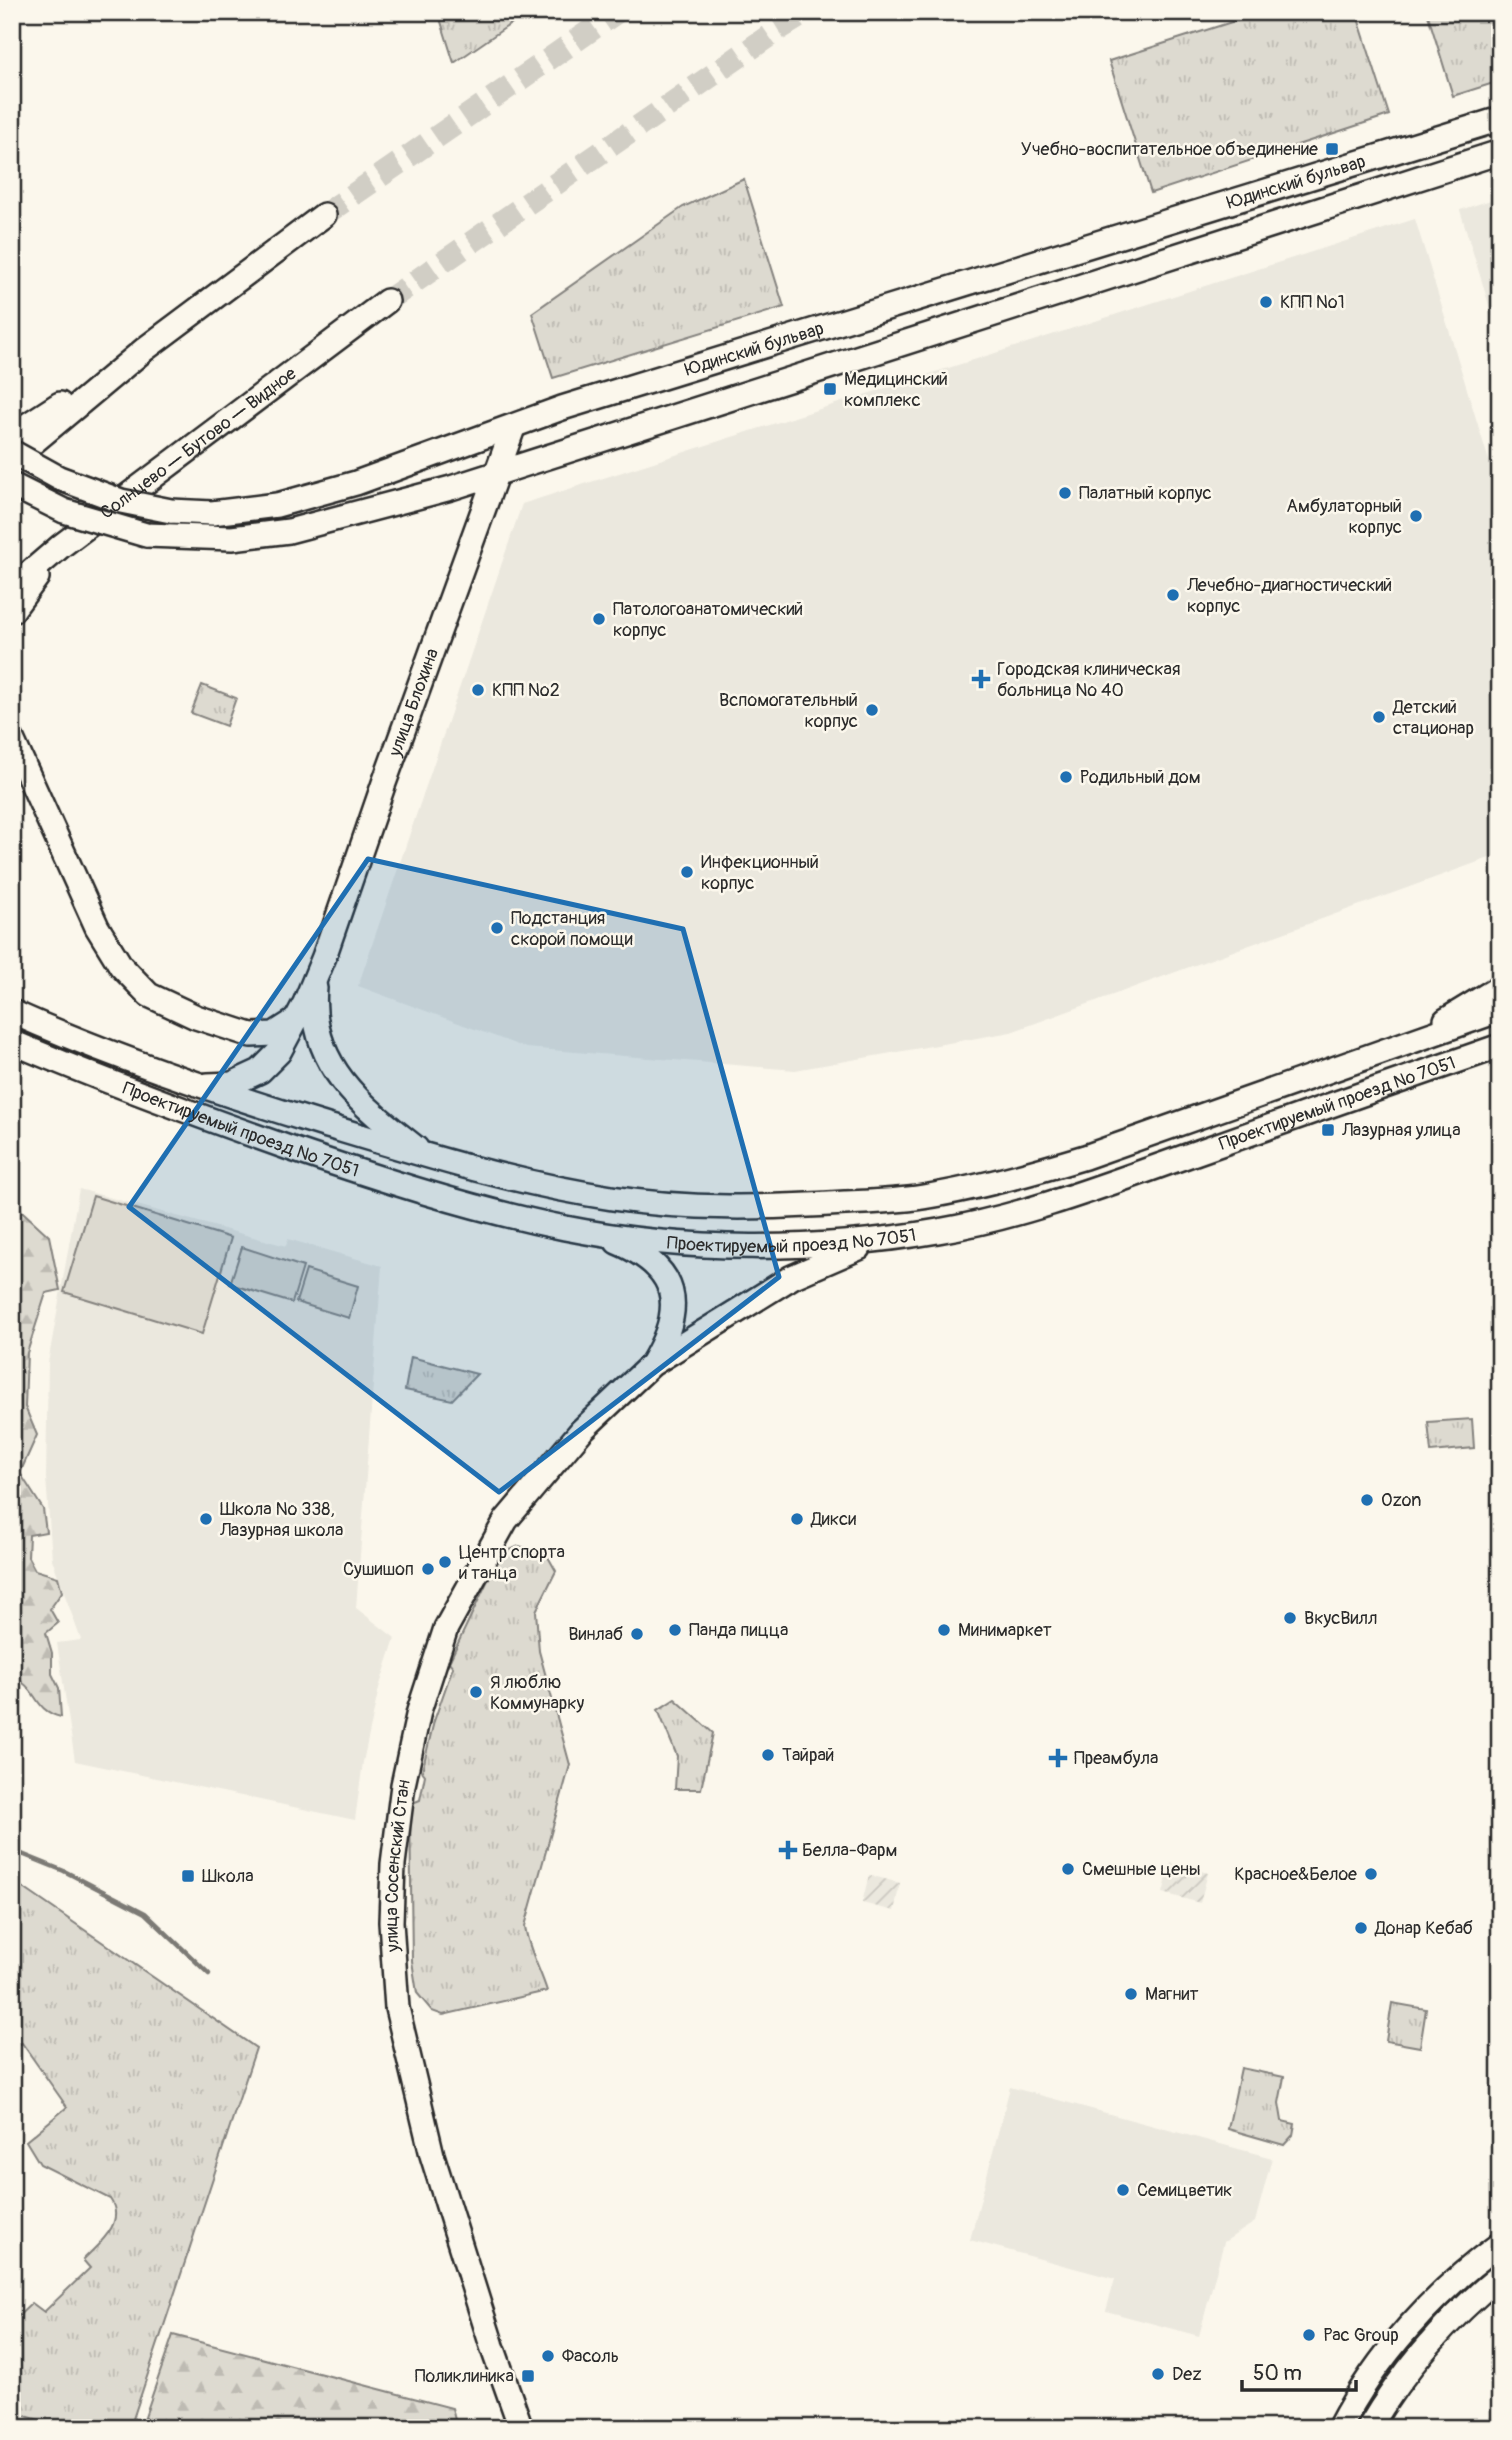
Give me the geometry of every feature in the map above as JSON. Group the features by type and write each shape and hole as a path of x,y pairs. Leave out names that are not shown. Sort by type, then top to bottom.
{"street":[{"name":"Юдинский бульвар","path":"12,452 59,478 121,501 171,512 212,513 277,505 356,482 575,404 1500,119"},
{"name":"Юдинский бульвар","path":"12,485 64,511 146,535 232,538 289,531 451,488 1500,152"},
{"path":"12,460 145,349 324,215"},
{"name":"Солнцево — Бутово — Видное","path":"12,588 61,546 387,301"},
{"path":"12,435 145,349"},
{"name":"улица Блохина","path":"316,978 513,428"},
{"path":"12,611 61,546"},
{"path":"12,739 97,927 121,966 149,995 196,1017 251,1035 274,1034 296,1020"},
{"path":"192,1083 218,1086 232,1084 260,1071 279,1052 316,978"},
{"path":"316,978 316,1015 321,1042 332,1067 368,1110 428,1157"},
{"path":"1420,1038 1500,987"},
{"name":"Проектируемый проезд № 7051","path":"12,1012 192,1083 428,1157 566,1190 650,1202 709,1206 783,1206 921,1197 1025,1175 1085,1157 1500,1010"},
{"name":"Проектируемый проезд № 7051","path":"12,1042 173,1106 390,1183 487,1210 596,1233 680,1243 725,1245 883,1239 989,1221 1035,1208 1500,1046"},
{"path":"596,1233 644,1255 667,1282 673,1306 672,1320 668,1334 652,1364"},
{"path":"652,1364 792,1277 833,1257 883,1239"},
{"name":"улица Сосенский Стан","path":"521,2428 432,2155 397,2008 391,1922 393,1864 400,1806 419,1711 446,1628 485,1556 506,1520 582,1430 652,1364"},
{"path":"1339,2428 1361,2390 1406,2330 1458,2277 1500,2244"},
{"path":"1369,2428 1404,2374 1427,2346 1451,2319 1500,2276"}],"highlighted area":[{"path":"368,859 683,929 779,1277 499,1492 129,1207"}],"shaded area":[{"path":"1500,197 1500,341 1460,210"},
{"name":"Городская клиническая больница № 40","path":"1415,219 1500,497 1500,854 1011,1032 795,1070 526,1048 358,986 522,504"},
{"name":"Школа № 338, Лазурная школа","path":"79,1189 286,1246 288,1239 382,1266 356,1608 395,1638 379,1688 363,1762 355,1820 75,1761 57,1643 81,1640 52,1559 46,1478 48,1363"},
{"path":"1171,1863 1208,1873 1200,1903 1163,1893"},
{"path":"869,1875 900,1883 894,1911 862,1903"},
{"name":"Семицветик","path":"1010,2087 1272,2158 1255,2222 1224,2242 1199,2336 1106,2311 1115,2279 970,2240"}],"green space":[{"path":"438,12 528,12 454,63"},
{"path":"1263,12 1356,12 1389,115 1151,193 1109,61"},
{"path":"1427,12 1500,12 1500,81 1453,96"},
{"path":"744,179 784,307 553,378 532,313 683,207"},
{"path":"202,685 236,698 226,726 191,713"},
{"path":"93,1196 231,1238 202,1334 64,1292"},
{"path":"12,1202 49,1236 60,1290 46,1293 27,1353 25,1407 37,1435 20,1473 43,1509 46,1532 29,1535 28,1557 35,1570 58,1577 62,1592 50,1609 58,1623 46,1633 52,1653 52,1674 59,1688 61,1717 46,1711 28,1687 12,1678"},
{"path":"242,1247 303,1267 292,1303 230,1284"},
{"path":"306,1270 358,1286 349,1318 296,1302"},
{"path":"411,1357 477,1374 452,1400 405,1390"},
{"path":"1472,1419 1474,1448 1431,1452 1428,1422"},
{"path":"519,1546 547,1555 556,1571 536,1611 539,1651 570,1765 525,1926 547,1991 443,2015 432,2011 417,1993 412,1961 410,1804 420,1800 425,1775 422,1771 434,1721 453,1667 449,1662 497,1561 503,1553"},
{"path":"675,1699 713,1733 701,1789 675,1789 677,1756 658,1710"},
{"path":"12,1880 256,2048 130,2428 66,2428 12,2412 12,2322 32,2303 44,2312 90,2268 83,2260 103,2240 113,2225 115,2216 110,2199 40,2164 26,2141 67,2107 22,2043 12,2049"},
{"path":"1392,2003 1426,2009 1420,2047 1386,2041"},
{"path":"1241,2068 1284,2077 1279,2103 1282,2121 1295,2124 1293,2135 1284,2145 1228,2129"},
{"path":"173,2335 452,2408 457,2428 141,2428"}],"waterway":[{"path":"12,1850 64,1871 145,1913 209,1974"}],"tunnel":[{"path":"324,215 617,12"},
{"path":"387,301 807,12"}],"place":[{"name":"Учебно-воспитательное объединение","path":"1332,149"},
{"name":"КПП №1","path":"1266,302"},
{"name":"Медицинский комплекс","path":"830,389"},
{"name":"Палатный корпус","path":"1065,493"},
{"name":"Амбулаторный корпус","path":"1416,516"},
{"name":"Лечебно-диагностический корпус","path":"1173,595"},
{"name":"Патологоанатомический корпус","path":"599,619"},
{"name":"Городская клиническая больница № 40","path":"981,679"},
{"name":"КПП №2","path":"478,690"},
{"name":"Вспомогательный корпус","path":"872,710"},
{"name":"Детский стационар","path":"1379,717"},
{"name":"Родильный дом","path":"1066,777"},
{"name":"Инфекционный корпус","path":"687,872"},
{"name":"Подстанция скорой помощи","path":"497,928"},
{"name":"Лазурная улица","path":"1328,1130"},
{"name":"Ozon","path":"1367,1500"},
{"name":"Школа № 338, Лазурная школа","path":"206,1519"},
{"name":"Дикси","path":"797,1519"},
{"name":"Центр спорта и танца","path":"445,1562"},
{"name":"Сушишоп","path":"428,1569"},
{"name":"ВкусВилл","path":"1290,1618"},
{"name":"Панда пицца","path":"675,1630"},
{"name":"Минимаркет","path":"944,1630"},
{"name":"Винлаб","path":"637,1634"},
{"name":"Я люблю Коммунарку","path":"476,1692"},
{"name":"Тайрай","path":"768,1755"},
{"name":"Преамбула","path":"1058,1758"},
{"name":"Белла-Фарм","path":"788,1850"},
{"name":"Смешные цены","path":"1068,1869"},
{"name":"Красное&Белое","path":"1371,1874"},
{"name":"Школа","path":"188,1876"},
{"name":"Донар Кебаб","path":"1361,1928"},
{"name":"Магнит","path":"1131,1994"},
{"name":"Семицветик","path":"1123,2190"},
{"name":"Pac Group","path":"1309,2335"},
{"name":"Фасоль","path":"548,2356"},
{"name":"Dez","path":"1158,2374"},
{"name":"Поликлиника","path":"528,2376"}]}
